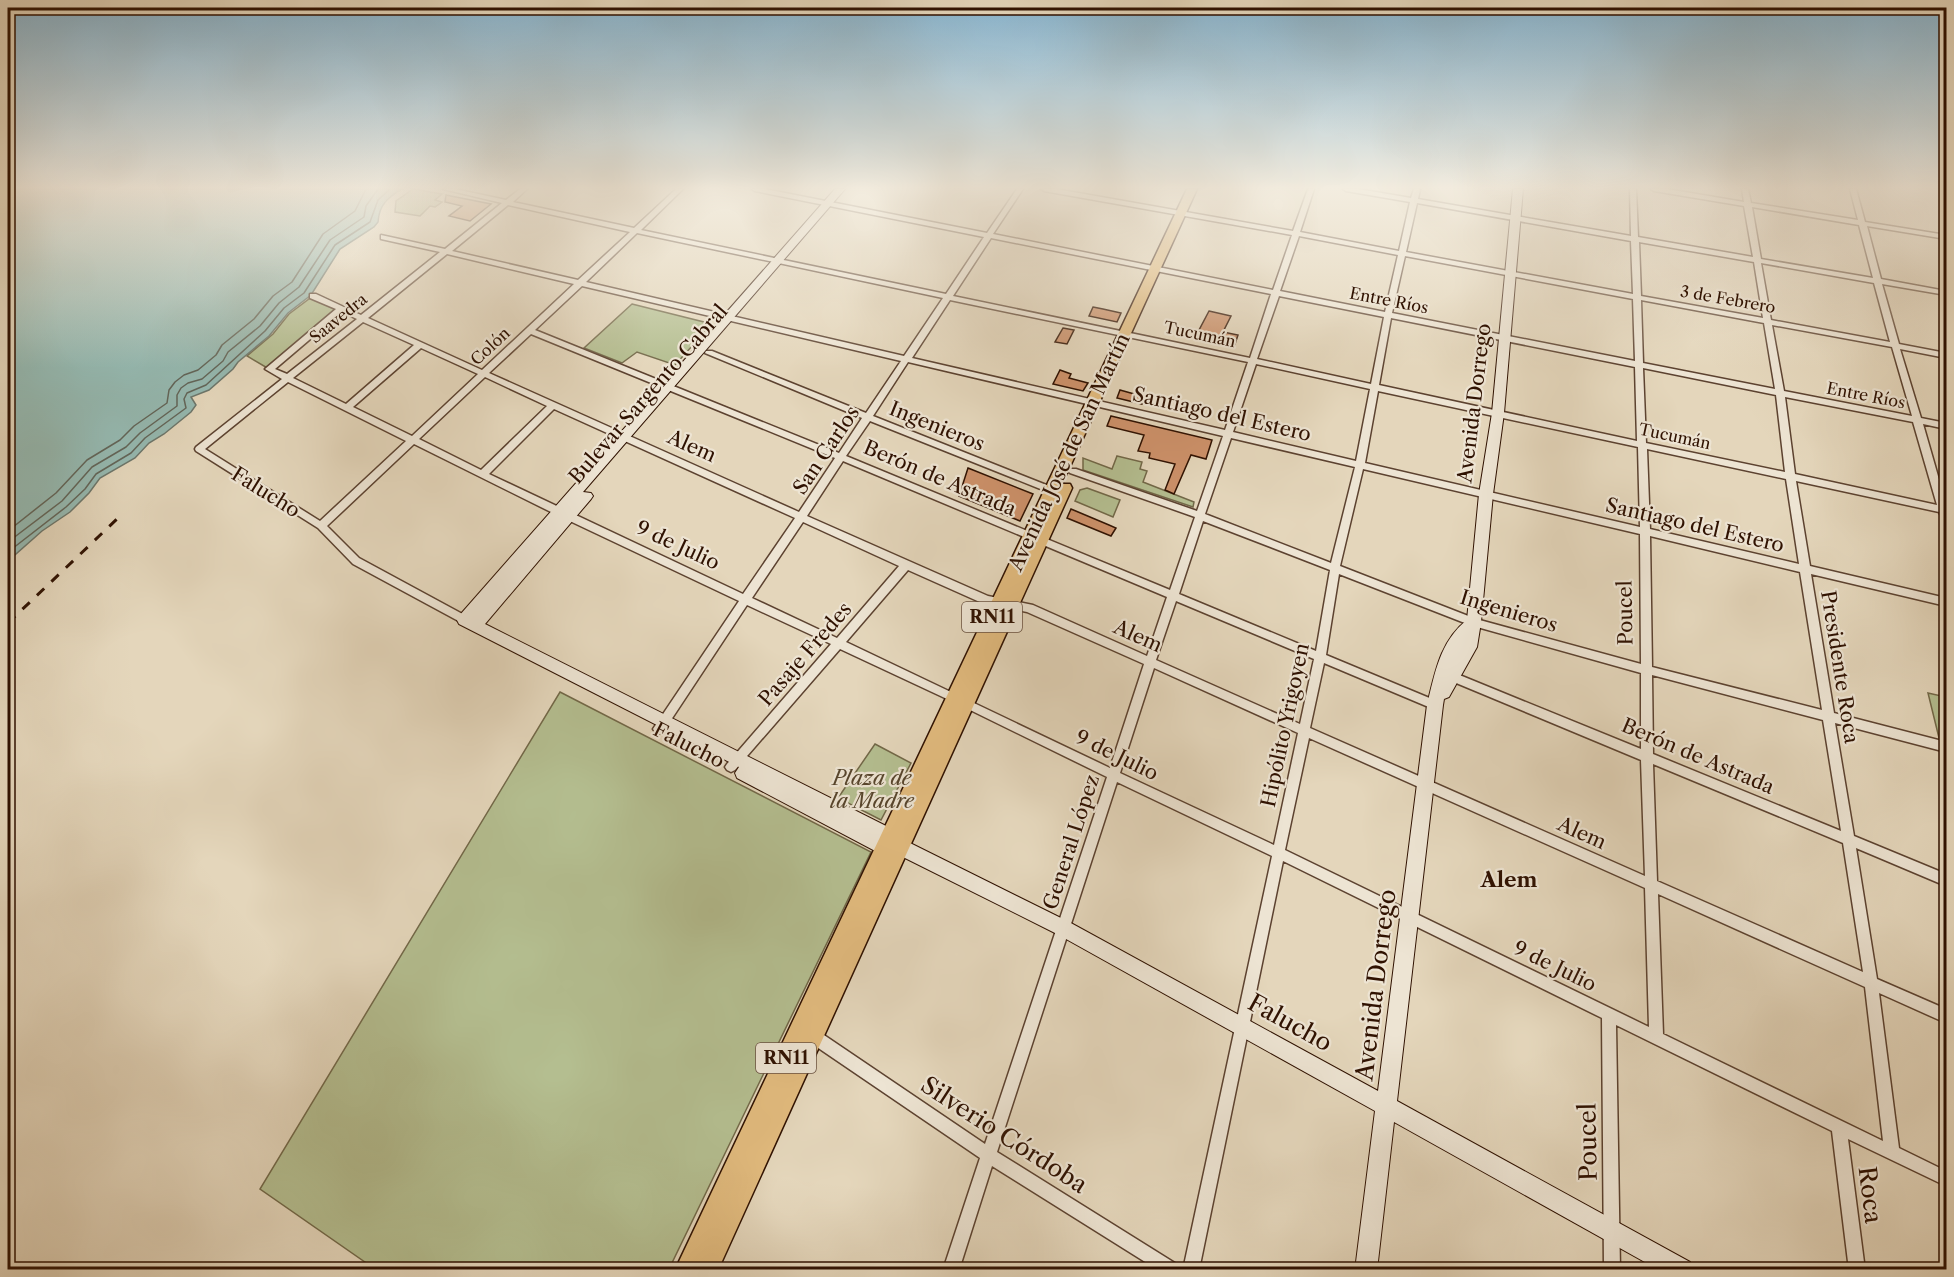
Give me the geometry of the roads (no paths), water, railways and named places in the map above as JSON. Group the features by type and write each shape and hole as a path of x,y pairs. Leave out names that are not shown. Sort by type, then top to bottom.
{"main road":[{"name":"Bulevar Sargento Cabral","path":"474,625 564,514 794,249"},
{"name":"Avenida José de San Martín","path":"1035,538 1051,490 1098,403 1169,249"},
{"name":"Avenida Dorrego","path":"1435,705 1469,647 1474,622 1486,494 1498,413 1512,249"},
{"name":"Bulevar Sargento Cabral","path":"673,388 709,353 733,319"},
{"name":"Avenida José de San Martín","path":"687,1269 961,700 1035,538 1073,471 1098,403"},
{"name":"Avenida Dorrego","path":"1366,1269 1388,1106 1435,705 1450,646 1460,632 1474,622"},
{"name":"Falucho","path":"474,625 497,645 662,725 1063,928 1682,1269"},
{"name":"Avenida José de San Martín","path":"705,1269 813,1036 892,843"}],"street":[{"name":"Santiago del Estero","path":"430,249 1947,602"},
{"name":"Saavedra","path":"199,449 448,249"},
{"name":"Colón","path":"321,526 617,249"},
{"name":"Tucumán","path":"718,249 1253,360 1946,512"},
{"name":"San Carlos","path":"662,725 981,249"},
{"name":"Entre Ríos","path":"1047,249 1947,426"},
{"name":"General López","path":"951,1269 1150,663 1292,249"},
{"name":"3 de Febrero","path":"1374,249 1947,355"},
{"name":"Hipólito Yrigoyen","path":"1191,1269 1403,249"},
{"name":"Poucel","path":"1634,249 1645,531 1647,756 1656,1037"},
{"path":"1690,249 1947,293"},
{"name":"Presidente Roca","path":"1755,249 1780,393 1804,569 1871,983 1892,1151"},
{"path":"1869,249 1895,345 1946,512"},
{"name":"Alem","path":"313,296 906,565 986,600 1029,608 1947,1016"},
{"name":"9 de Julio","path":"340,310 269,369 564,514 961,700 1113,776 1278,853 1947,1179"},
{"name":"Berón de Astrada","path":"529,330 843,458 1435,705"},
{"path":"347,407 419,345"},
{"name":"Ingenieros","path":"709,353 1051,490"},
{"path":"483,474 552,406"},
{"name":"Falucho","path":"199,449 321,526 356,561 474,625"},
{"name":"Ingenieros","path":"1073,471 1201,516 1474,622 1647,670 1947,747"},
{"name":"Pasaje Fredes","path":"735,763 906,565"},
{"path":"1447,657 1453,677"},
{"name":"Berón de Astrada","path":"1453,677 1947,880"},
{"name":"Poucel","path":"1609,1014 1612,1269"},
{"name":"Silverio Córdoba","path":"813,1036 990,1155 1173,1269"},
{"name":"Roca","path":"1839,1126 1857,1269"}],"water":[{"path":"8,249 341,249 311,295 288,313 269,336 209,390 191,397 196,405 191,412 149,443 135,458 100,478 70,512 42,531 8,561"}],"railway":[{"path":"8,623 117,519"}],"district":[{"name":"Alem","path":"1509,880"}],"park label":[{"name":"Plaza de la Madre","path":"872,790"}]}
